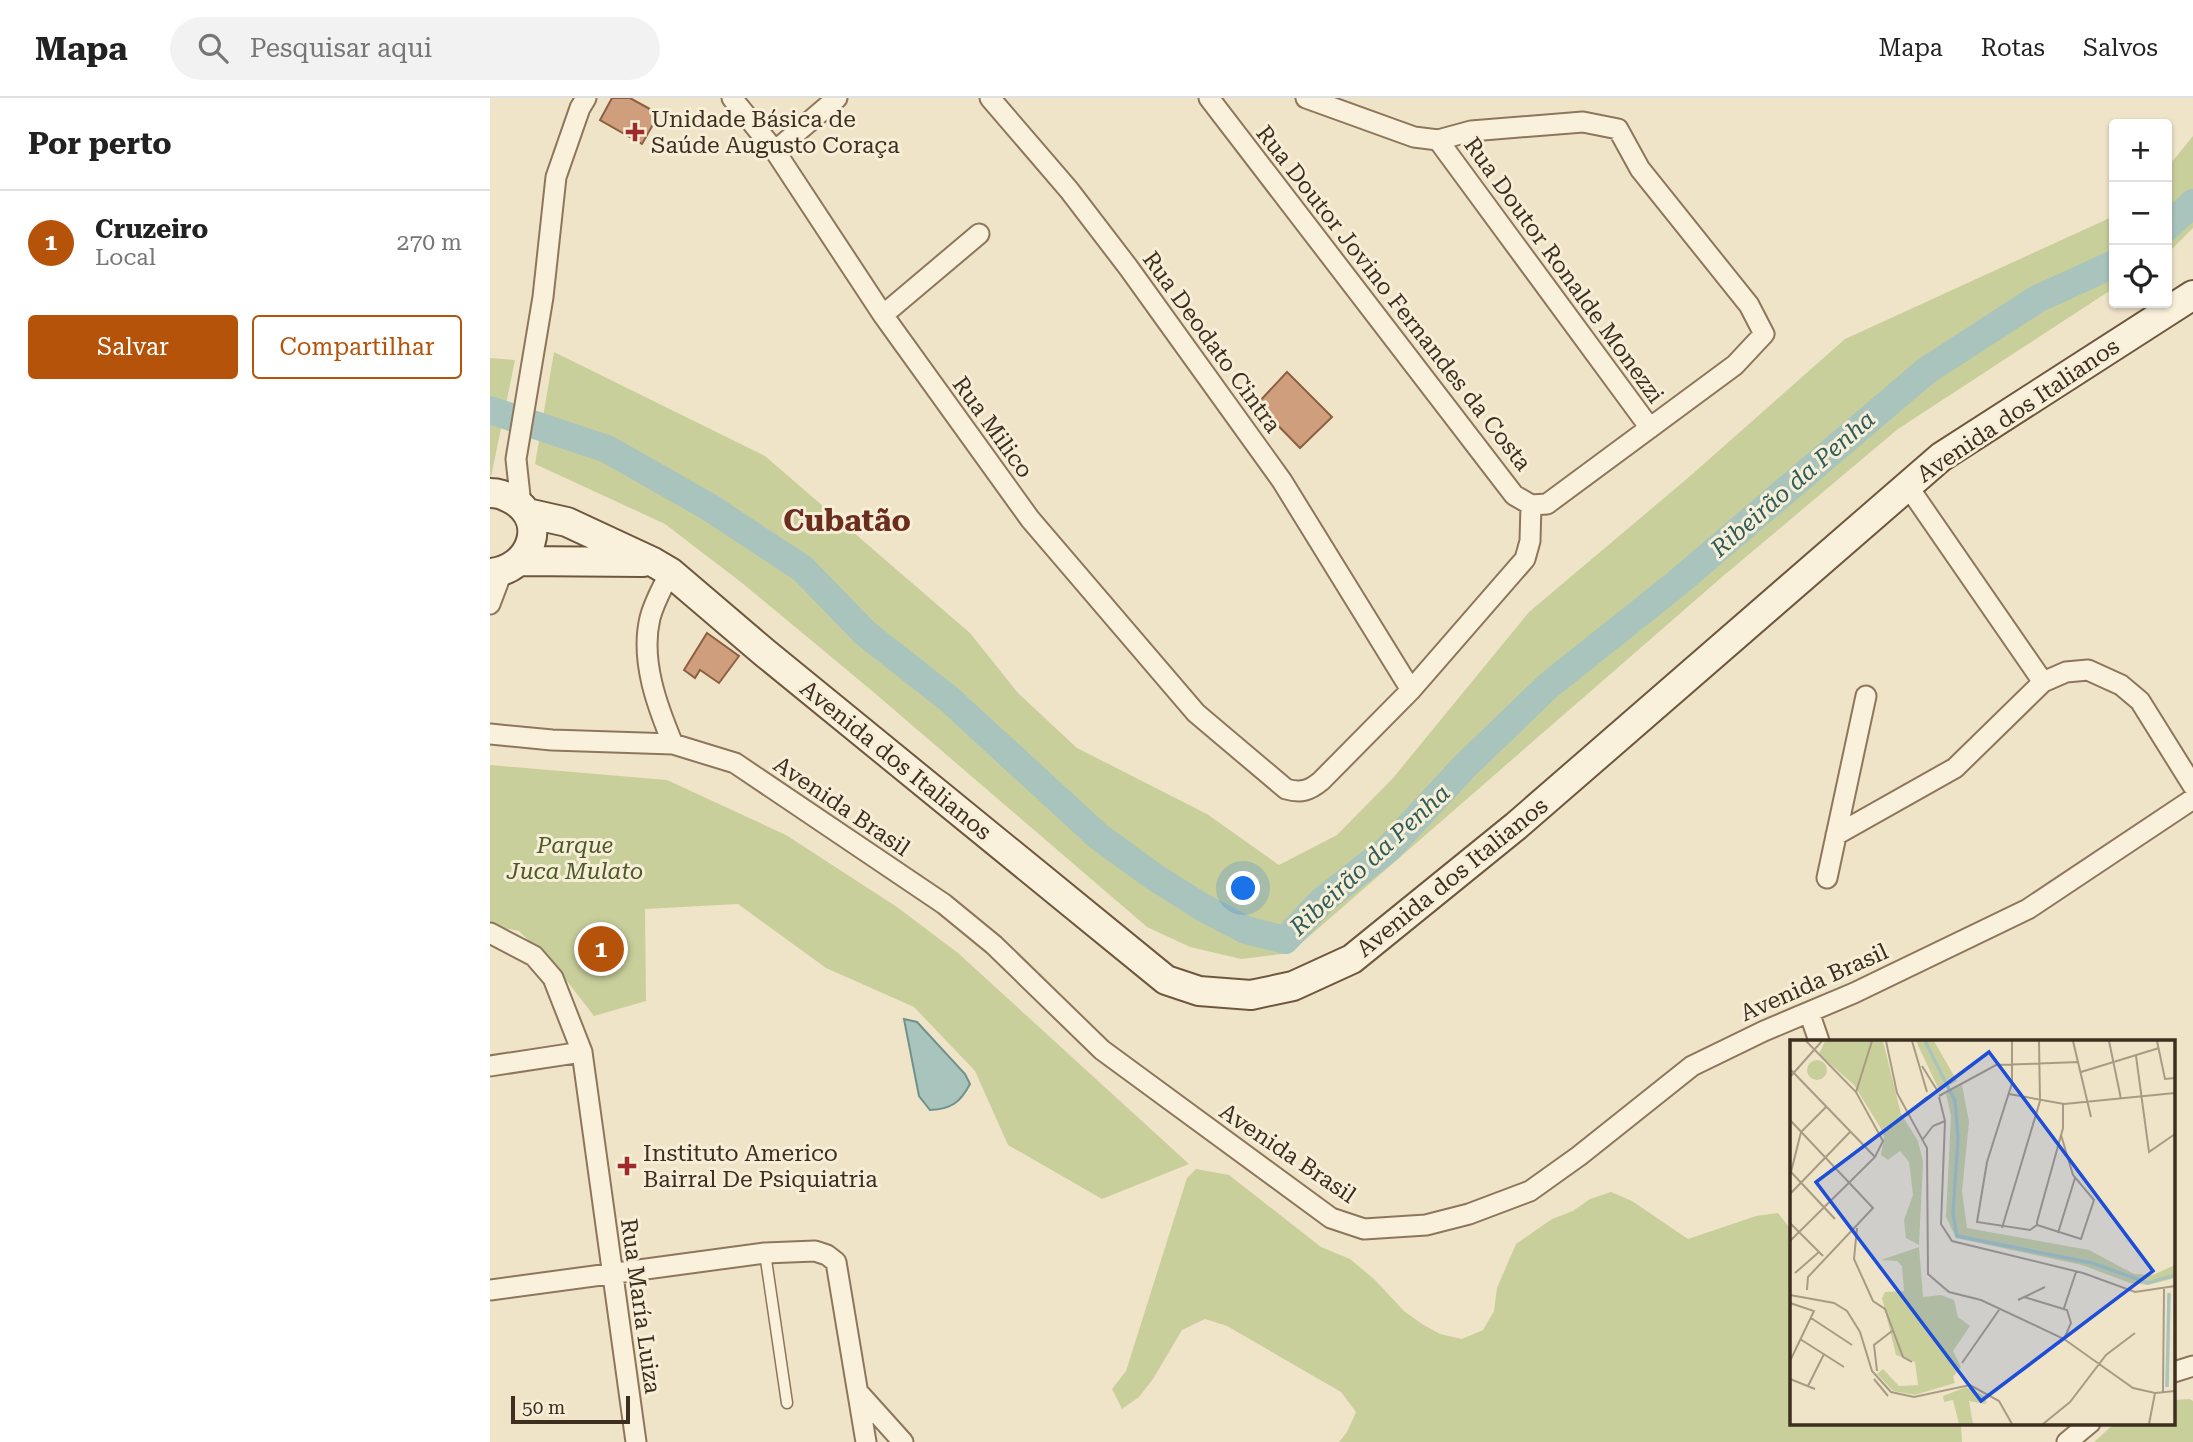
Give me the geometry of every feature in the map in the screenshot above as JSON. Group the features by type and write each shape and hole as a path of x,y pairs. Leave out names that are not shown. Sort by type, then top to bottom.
{"main road":[{"name":"Avenida dos Italianos","path":"509,501 567,522 661,567 1166,980 1199,991 1251,995 1293,986 1352,959 1516,826 1941,457 2193,295"},
{"path":"504,569 528,551 532,538 532,525 509,501"},
{"path":"504,569 661,567"}],"street":[{"path":"509,501 543,297 556,177 586,98"},
{"name":"Rua Milico","path":"732,98 775,151 883,315 1030,519 1196,713 1286,789 1298,793 1310,790 1411,690 1525,559 1530,541 1522,500"},
{"path":"775,151 837,98"},
{"name":"Rua Deodato Cintra","path":"990,98 1069,190 1128,267 1282,481 1411,690"},
{"name":"Rua Doutor Jovino Fernandes da Costa","path":"1209,98 1522,500"},
{"path":"1306,98 1414,137 1438,140 1471,131 1583,122 1618,129 1640,169 1749,305 1764,334 1735,365 1547,504 1522,500"},
{"name":"Rua Doutor Ronalde Monezzi","path":"1438,140 1650,428"},
{"path":"883,315 979,234"},
{"path":"1907,485 2043,682"},
{"path":"661,567 650,616 647,646 657,707 673,744"},
{"path":"490,604 504,569"},
{"path":"1836,835 1955,768 2043,682 2066,672 2088,670 2121,685 2140,701 2193,786"},
{"path":"1827,878 1866,696"},
{"name":"Avenida Brasil","path":"490,734 552,740 673,744 735,763 944,904 994,945 1102,1050 1331,1218 1364,1229 1426,1225 1469,1214 1530,1191 1579,1156 1692,1066 1854,993 2028,909 2193,799"},
{"name":"Rua María Luiza","path":"490,933 534,956 553,978 582,1052 636,1442"},
{"path":"1809,1012 1819,1040"},
{"path":"490,1066 582,1052"},
{"path":"490,1290 765,1253 815,1251 827,1255 836,1262 866,1442"},
{"path":"2176,1370 2193,1366"},
{"path":"858,1391 903,1442"},
{"path":"2067,1442 2089,1424"}],"lane":[{"path":"765,1253 788,1403"}],"green space":[{"path":"2193,136 2193,228 2172,249 2172,182 2172,162"},
{"path":"2109,218 2109,291 1898,429 1722,577 1290,953 1241,959 1190,947 1147,927 871,690 742,583 665,524 535,464 554,352 765,456 970,633 1018,693 1077,748 1207,814 1279,865 1337,835 1393,778 1529,612 1689,477 1845,339"},
{"path":"490,358 515,360 490,482"},
{"name":"Parque Juca Mulato","path":"490,765 667,780 786,835 897,907 958,953 1189,1164 1102,1199 1008,1145 975,1071 914,1007 826,968 738,904 645,909 646,1001 594,1016 556,967 519,931 490,925"},
{"path":"1196,1169 1229,1175 1321,1247 1350,1259 1374,1279 1404,1311 1422,1324 1440,1334 1462,1339 1483,1330 1494,1311 1497,1288 1516,1244 1552,1219 1573,1211 1590,1199 1611,1192 1632,1201 1688,1239 1756,1216 1778,1213 1790,1231 1790,1424 1961,1424 1962,1442 1339,1442 1356,1412 1341,1392 1227,1326 1205,1319 1182,1330 1153,1379 1139,1397 1122,1409 1112,1389 1126,1371 1187,1178"},
{"path":"2176,1400 2193,1401 2193,1442 2094,1442 2114,1424 2176,1424"}],"water":[{"path":"904,1019 917,1022 965,1074 970,1084 954,1104 930,1110 919,1096"}],"building":[{"name":"Unidade Básica de Saúde Augusto Coraça","path":"612,98 630,98 659,114 642,144 600,120"},
{"path":"1287,372 1332,417 1300,448 1257,404"},
{"path":"707,633 739,656 719,683 700,670 695,678 684,670"}],"waterway":[{"name":"Ribeirão da Penha","path":"2172,222 2193,203"},
{"name":"Ribeirão da Penha","path":"490,410 607,449 709,507 803,569 865,633 949,699 1098,836 1202,907 1246,930 1285,940 1322,901 1388,849 1465,766 1548,686 1676,584 1926,371 2037,299 2109,266"}],"place":[{"name":"Unidade Básica de Saúde Augusto Coraça","path":"635,132"},
{"name":"Cruzeiro","path":"601,949"},
{"name":"Instituto Americo Bairral De Psiquiatria","path":"627,1166"}],"district":[{"name":"Cubatão","path":"847,521"}]}
